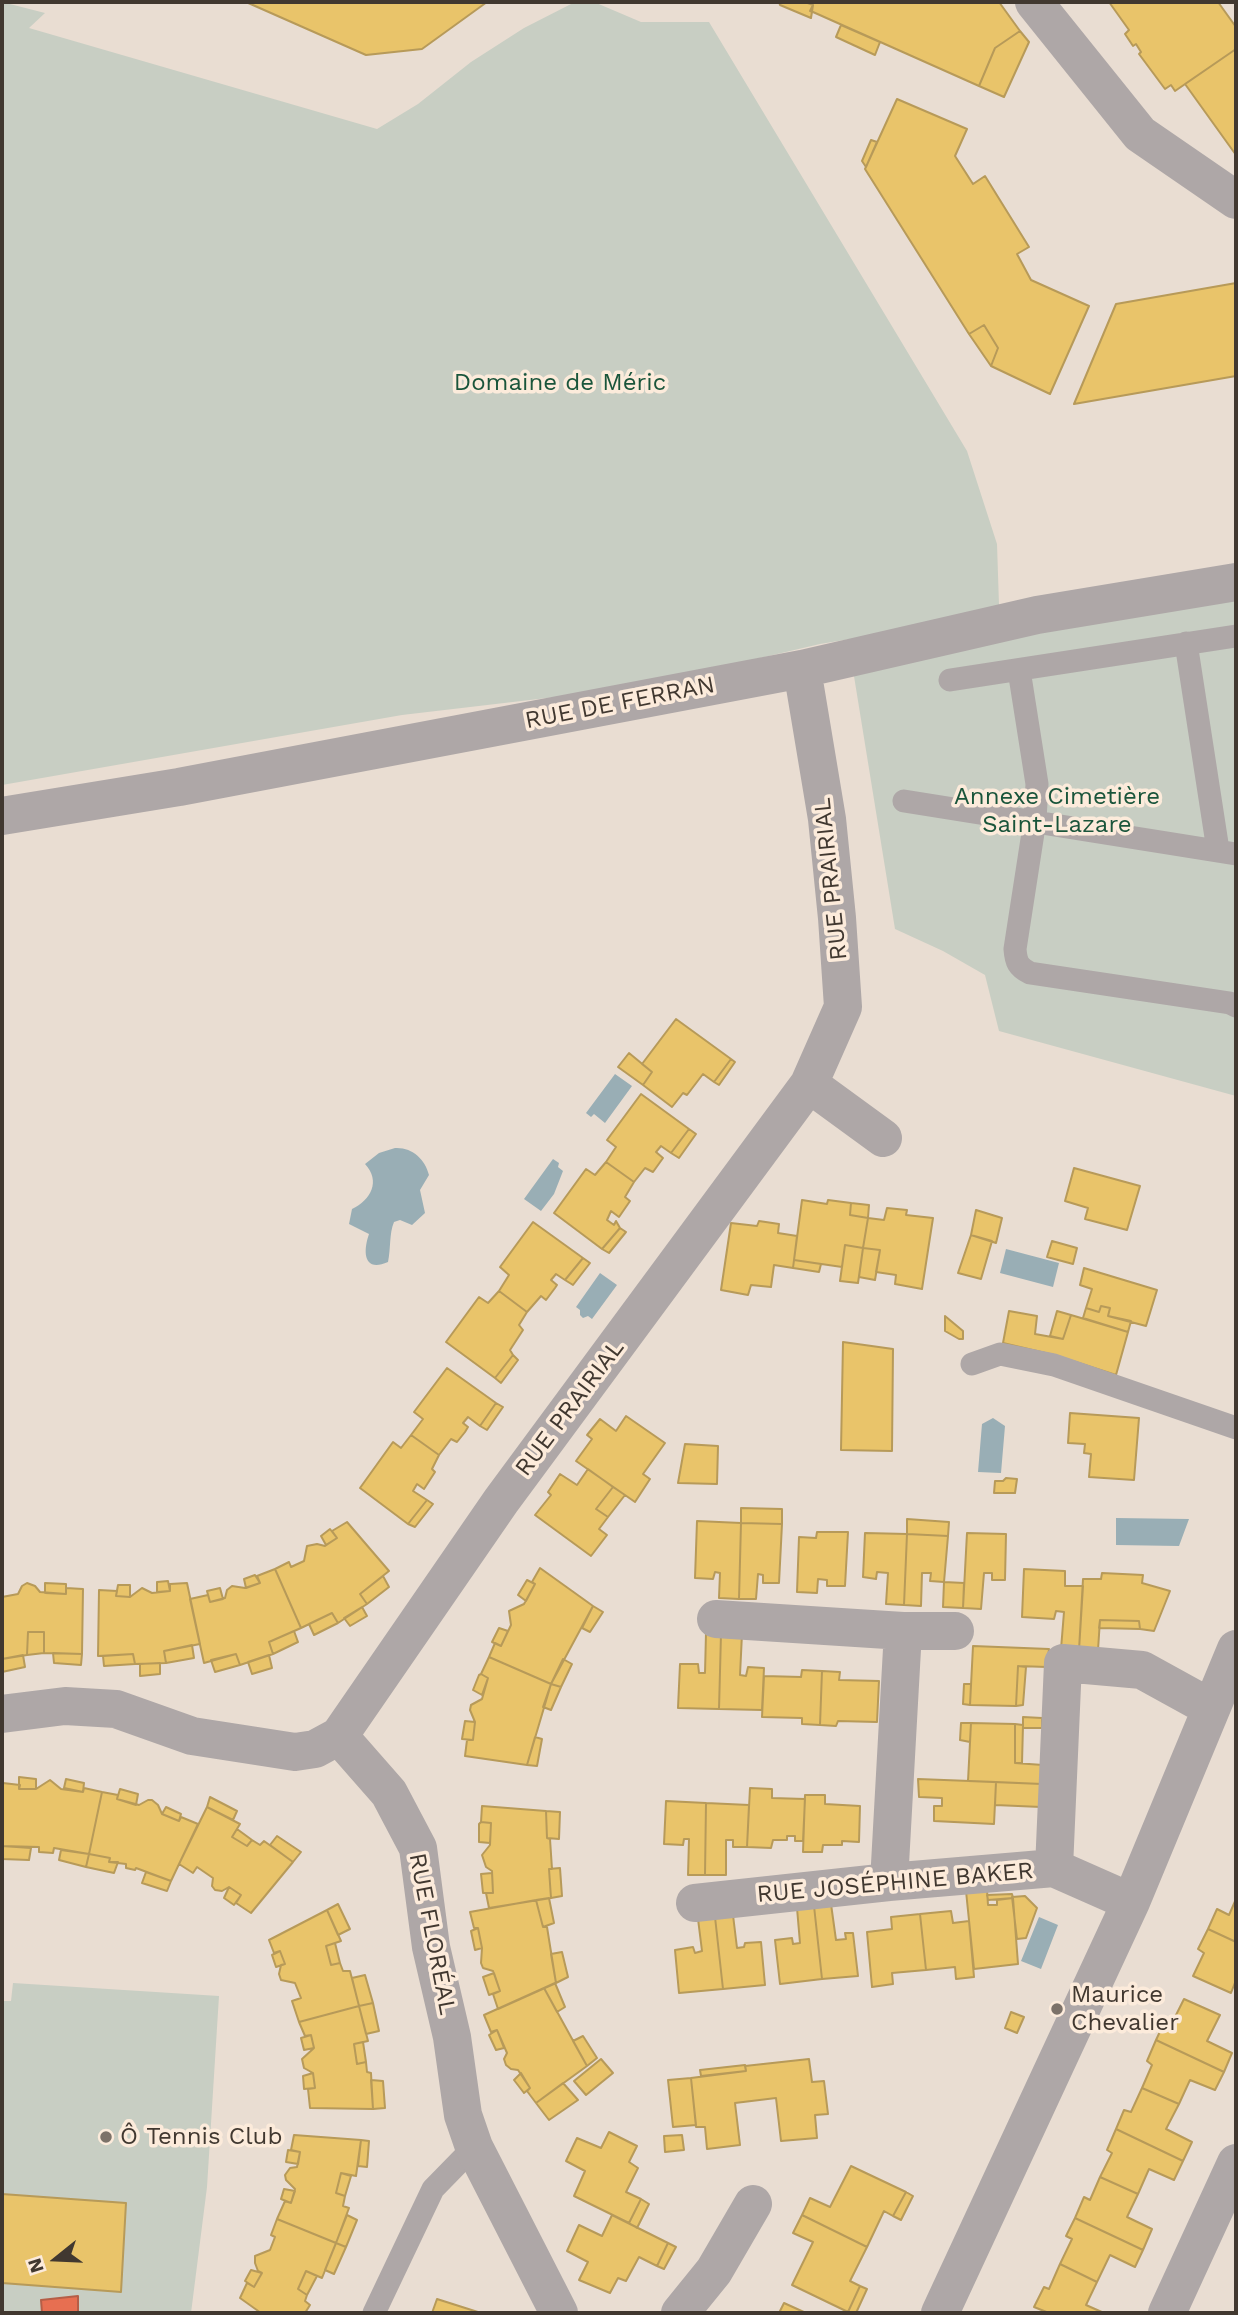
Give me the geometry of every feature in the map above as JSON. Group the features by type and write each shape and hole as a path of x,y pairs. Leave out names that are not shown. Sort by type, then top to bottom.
{"street":[{"path":"1034,2 1140,134 1236,200"},
{"name":"RUE DE FERRAN","path":"2,816 179,787 802,669 1037,615 1236,582"},
{"name":"RUE PRAIRIAL","path":"338,1736 501,1501 810,1084 843,1007 838,918 827,820 802,669"},
{"path":"810,1084 883,1139"},
{"path":"716,1619 955,1631"},
{"path":"889,1882 903,1630"},
{"path":"940,2313 1131,1902 1236,1649"},
{"path":"1054,1868 1063,1663 1142,1670 1211,1708"},
{"path":"2,1714 65,1706 116,1709 192,1736 295,1752 315,1749 338,1736"},
{"name":"RUE FLORÉAL","path":"338,1736 389,1793 418,1849 431,1947 452,2037 463,2115 474,2147 559,2313"},
{"name":"RUE JOSÉPHINE BAKER","path":"695,1903 1054,1868 1131,1902"},
{"path":"1167,2313 1236,2163"},
{"path":"680,2313 714,2271 753,2204"}],"lane":[{"path":"950,680 1236,636"},
{"path":"904,801 1227,852 1186,643"},
{"path":"1019,670 1037,784 1035,820 1015,949 1016,962 1030,973 1236,1006"},
{"path":"972,1364 1000,1354 1054,1365 1236,1428"},
{"path":"374,2313 433,2189 474,2147"}],"green space":[{"name":"Domaine de Méric","path":"2,2 45,13 29,28 377,129 418,104 471,62 524,28 575,2 594,2 641,22 709,22 967,451 997,544 999,605 893,632 820,644 632,688 402,715 2,785"},
{"name":"Annexe Cimetière Saint-Lazare","path":"1236,593 1236,1096 999,1031 985,975 943,951 895,929 853,670"},
{"name":"Ô Tennis Club","path":"13,1983 219,1996 207,2187 191,2313 2,2313 2,2001 11,2001"}],"water":[{"path":"615,1074 632,1086 605,1123 594,1114 591,1117 586,1113"},
{"path":"395,1148 412,1152 421,1159 427,1169 429,1175 420,1190 425,1213 412,1225 400,1220 394,1222 388,1262 374,1265 369,1262 366,1253 369,1234 349,1224 352,1209 364,1201 372,1190 372,1177 365,1164 379,1153"},
{"path":"553,1159 563,1171 554,1194 541,1211 524,1199"},
{"path":"1006,1249 1059,1263 1053,1287 1000,1273"},
{"path":"600,1273 617,1285 592,1319 588,1316 583,1318 576,1307"},
{"path":"993,1418 1005,1426 1001,1473 978,1472 982,1424"},
{"path":"1116,1518 1189,1519 1179,1546 1116,1545"},
{"path":"1039,1917 1058,1925 1041,1969 1021,1961"}],"building: Homes":[{"path":"246,2 487,2 422,49 366,55"},
{"path":"779,2 805,2 813,5 811,18 780,5"},
{"path":"805,2 999,2 1020,31 995,48 979,86 810,11 813,5"},
{"path":"1109,2 1218,2 1236,27 1236,49 1175,91 1171,85 1165,89 1139,54 1141,52 1136,44 1133,46 1125,34 1129,30"},
{"path":"841,25 880,42 875,55 836,37"},
{"path":"1020,31 1029,42 1004,97 979,86 995,48"},
{"path":"1236,49 1236,155 1185,84"},
{"path":"897,99 967,129 955,156 973,184 985,176 1029,247 1017,254 1031,280 1089,306 1050,394 991,366 998,348 984,325 969,334 865,169"},
{"path":"871,140 877,142 866,167 862,161"},
{"path":"1236,283 1236,376 1074,404 1116,304"},
{"path":"984,325 998,348 991,366 969,334"},
{"path":"676,1019 731,1059 714,1082 703,1074 687,1095 683,1093 672,1107 643,1085 652,1072 642,1064"},
{"path":"629,1053 652,1072 643,1085 618,1067"},
{"path":"731,1059 735,1062 719,1085 714,1082"},
{"path":"641,1094 689,1129 671,1153 661,1146 656,1152 663,1158 653,1172 645,1168 634,1182 606,1162 616,1147 607,1140"},
{"path":"689,1129 696,1134 679,1158 671,1153"},
{"path":"606,1162 634,1182 625,1197 630,1201 619,1217 611,1211 607,1220 614,1225 616,1221 620,1228 602,1249 554,1213 586,1169 595,1175"},
{"path":"1074,1168 1140,1186 1127,1230 1085,1219 1088,1208 1065,1201"},
{"path":"802,1200 827,1204 828,1200 851,1203 850,1215 868,1218 863,1248 845,1245 842,1267 794,1260"},
{"path":"851,1203 869,1205 868,1218 850,1215"},
{"path":"887,1208 907,1210 906,1215 933,1218 922,1289 895,1284 896,1275 876,1272 880,1250 863,1248 868,1218 884,1220"},
{"path":"976,1210 1002,1218 996,1243 971,1235"},
{"path":"759,1221 779,1224 778,1233 797,1236 793,1268 774,1265 771,1287 751,1285 748,1295 721,1290 731,1223 757,1226"},
{"path":"533,1222 583,1258 565,1280 556,1274 551,1280 557,1285 546,1300 541,1296 527,1312 499,1291 509,1275 500,1267"},
{"path":"620,1228 626,1232 609,1253 602,1249"},
{"path":"971,1235 992,1241 981,1279 958,1273"},
{"path":"1052,1241 1077,1248 1073,1264 1047,1257"},
{"path":"845,1245 863,1248 858,1283 840,1281"},
{"path":"863,1248 880,1250 875,1280 859,1277"},
{"path":"583,1258 590,1263 573,1285 565,1280"},
{"path":"794,1260 821,1264 819,1272 793,1268"},
{"path":"1084,1268 1157,1290 1146,1326 1108,1316 1110,1308 1101,1306 1099,1312 1086,1308 1092,1289 1080,1285"},
{"path":"499,1291 527,1312 519,1325 523,1330 510,1350 513,1355 495,1378 446,1342 479,1297 488,1303"},
{"path":"1101,1306 1110,1308 1108,1316 1131,1321 1128,1332 1083,1318 1086,1308 1099,1312"},
{"path":"1009,1311 1037,1316 1035,1334 1063,1339 1071,1315 1128,1332 1116,1375 1054,1355 1003,1343"},
{"path":"1057,1311 1071,1315 1063,1339 1050,1336"},
{"path":"945,1316 963,1331 963,1339 945,1331"},
{"path":"843,1342 893,1349 892,1451 841,1450"},
{"path":"513,1355 518,1360 501,1383 495,1378"},
{"path":"447,1368 496,1403 480,1426 468,1417 463,1423 468,1427 465,1432 457,1442 451,1439 439,1455 411,1435 423,1419 414,1412"},
{"path":"496,1403 503,1407 487,1430 480,1426"},
{"path":"1070,1413 1139,1418 1134,1480 1089,1477 1091,1454 1084,1453 1085,1444 1068,1443"},
{"path":"626,1416 665,1443 643,1474 650,1479 635,1502 576,1461 592,1439 587,1435 600,1419 616,1431"},
{"path":"411,1435 439,1455 432,1469 435,1472 424,1489 417,1484 413,1491 427,1500 408,1524 360,1488 393,1442 401,1448"},
{"path":"685,1444 718,1446 717,1484 678,1483"},
{"path":"588,1469 613,1487 596,1509 608,1517 599,1529 607,1535 591,1556 535,1515 551,1495 548,1492 560,1474 577,1485"},
{"path":"1006,1478 1017,1479 1015,1493 994,1493 995,1481 1003,1481"},
{"path":"613,1487 625,1495 608,1517 596,1509"},
{"path":"427,1500 433,1504 415,1527 408,1524"},
{"path":"741,1508 782,1509 782,1524 741,1523"},
{"path":"907,1519 949,1522 948,1536 907,1534"},
{"path":"697,1521 741,1523 739,1599 719,1598 720,1573 715,1572 713,1579 695,1578"},
{"path":"347,1522 389,1571 360,1594 367,1604 338,1623 332,1613 301,1628 275,1569 289,1562 291,1567 304,1561 307,1546 325,1546 337,1538 332,1531"},
{"path":"741,1523 782,1524 779,1583 763,1583 763,1575 758,1574 756,1599 739,1599"},
{"path":"330,1529 337,1538 326,1545 321,1536"},
{"path":"817,1532 848,1532 845,1586 827,1586 827,1580 818,1579 817,1593 797,1592 799,1537 816,1538"},
{"path":"865,1533 907,1534 904,1605 886,1604 888,1573 877,1572 876,1579 863,1577"},
{"path":"967,1533 1006,1534 1005,1580 992,1580 992,1573 984,1573 981,1609 963,1608"},
{"path":"907,1534 948,1536 944,1582 930,1581 931,1573 922,1573 921,1606 904,1605"},
{"path":"540,1568 593,1606 551,1684 489,1657 495,1643 501,1646 511,1625 509,1611 524,1604"},
{"path":"275,1569 301,1628 269,1642 273,1654 240,1665 236,1654 204,1663 190,1599 208,1595 210,1602 225,1598 227,1590 232,1586 245,1588 260,1583 257,1576"},
{"path":"1024,1569 1065,1571 1065,1586 1083,1586 1079,1650 1061,1649 1064,1612 1056,1611 1054,1619 1022,1617"},
{"path":"1102,1573 1143,1575 1142,1583 1170,1591 1154,1631 1140,1629 1139,1621 1100,1620 1098,1650 1079,1650 1083,1579 1101,1579"},
{"path":"255,1575 260,1583 246,1588 244,1579"},
{"path":"383,1576 389,1587 367,1604 360,1594"},
{"path":"527,1580 535,1584 526,1601 518,1595"},
{"path":"168,1581 170,1591 157,1592 157,1582"},
{"path":"944,1582 964,1583 963,1608 943,1607"},
{"path":"27,1583 40,1592 66,1594 66,1588 83,1589 82,1654 44,1653 44,1632 28,1632 27,1655 2,1659 2,1597 18,1594"},
{"path":"45,1583 66,1584 66,1594 45,1593"},
{"path":"187,1583 200,1644 164,1651 166,1663 135,1664 133,1654 98,1656 99,1590 117,1591 116,1596 130,1597 142,1588 152,1593 170,1591 170,1584"},
{"path":"118,1585 130,1585 130,1597 116,1596"},
{"path":"220,1588 223,1599 210,1602 207,1591"},
{"path":"593,1606 603,1612 590,1632 582,1628"},
{"path":"362,1607 367,1616 350,1626 344,1618"},
{"path":"332,1613 338,1623 314,1635 309,1624"},
{"path":"1100,1620 1139,1621 1140,1629 1099,1628"},
{"path":"499,1628 508,1631 501,1646 492,1642"},
{"path":"294,1631 298,1642 273,1654 269,1642"},
{"path":"28,1632 44,1632 44,1653 27,1655"},
{"path":"706,1633 721,1634 719,1709 678,1708 680,1664 698,1664 699,1673 705,1673"},
{"path":"721,1634 742,1634 740,1675 746,1676 748,1667 764,1668 762,1710 719,1709"},
{"path":"192,1645 194,1658 166,1663 164,1651"},
{"path":"973,1646 1049,1649 1047,1667 1018,1666 1016,1706 970,1705"},
{"path":"53,1653 82,1654 81,1665 54,1663"},
{"path":"133,1654 135,1664 104,1666 103,1656"},
{"path":"236,1654 240,1665 215,1672 211,1660"},
{"path":"23,1655 25,1667 2,1672 2,1659"},
{"path":"269,1655 272,1668 252,1674 248,1662"},
{"path":"489,1657 551,1684 527,1765 465,1756 467,1740 473,1740 475,1722 470,1710 471,1705 482,1699 488,1678 481,1674"},
{"path":"563,1659 572,1664 561,1687 551,1684"},
{"path":"160,1663 160,1674 140,1676 140,1664"},
{"path":"1018,1666 1026,1667 1023,1705 1016,1706"},
{"path":"802,1670 822,1671 820,1725 802,1724 802,1718 762,1717 764,1676 801,1677"},
{"path":"822,1671 840,1672 839,1680 879,1681 877,1722 838,1721 836,1726 820,1725"},
{"path":"481,1674 488,1678 482,1695 473,1690"},
{"path":"551,1684 561,1687 551,1710 543,1707"},
{"path":"964,1684 971,1684 970,1705 963,1704"},
{"path":"1023,1717 1042,1718 1042,1728 1023,1728"},
{"path":"465,1721 475,1722 473,1740 462,1739"},
{"path":"961,1723 971,1723 970,1742 960,1740"},
{"path":"971,1723 1015,1724 1015,1763 1043,1765 1042,1784 968,1781"},
{"path":"1015,1724 1023,1725 1022,1763 1015,1763"},
{"path":"535,1737 542,1739 537,1766 527,1765"},
{"path":"19,1777 36,1779 36,1789 19,1789"},
{"path":"66,1779 84,1783 83,1792 64,1788"},
{"path":"918,1779 996,1782 994,1824 934,1821 934,1806 942,1806 942,1798 919,1797"},
{"path":"50,1780 61,1789 83,1792 84,1788 102,1792 89,1854 54,1848 53,1853 39,1852 39,1847 2,1846 3,1783 20,1785 19,1789 36,1789"},
{"path":"996,1782 1042,1784 1041,1807 995,1805"},
{"path":"750,1788 772,1789 772,1798 805,1799 803,1841 795,1841 795,1836 787,1836 787,1840 773,1840 771,1848 747,1847"},
{"path":"120,1789 138,1794 136,1805 117,1799"},
{"path":"102,1792 118,1795 117,1799 139,1805 152,1800 162,1814 179,1821 181,1817 198,1824 171,1881 136,1868 126,1868 126,1864 109,1862 110,1858 89,1854"},
{"path":"805,1795 825,1795 825,1804 860,1806 859,1842 842,1841 842,1845 823,1845 822,1852 803,1852"},
{"path":"210,1797 237,1811 233,1820 207,1807"},
{"path":"666,1801 706,1803 705,1875 688,1875 689,1839 684,1839 683,1845 664,1844"},
{"path":"706,1803 749,1805 747,1847 733,1847 733,1840 726,1840 726,1875 705,1875"},
{"path":"482,1806 546,1811 552,1869 549,1869 551,1898 489,1908 486,1893 493,1893 492,1871 486,1867 482,1855 490,1845 491,1823 481,1822"},
{"path":"166,1807 181,1814 179,1821 162,1814"},
{"path":"207,1807 240,1824 232,1837 247,1846 252,1840 260,1845 264,1841 293,1862 251,1913 236,1903 241,1895 229,1887 222,1891 215,1890 212,1886 213,1878 197,1867 193,1873 179,1864"},
{"path":"546,1811 560,1812 559,1839 547,1838"},
{"path":"481,1822 491,1823 490,1843 479,1842"},
{"path":"237,1829 252,1840 247,1846 232,1837"},
{"path":"277,1836 301,1852 293,1862 270,1845"},
{"path":"2,1846 31,1848 29,1860 2,1859"},
{"path":"61,1850 89,1854 86,1867 59,1860"},
{"path":"89,1854 110,1858 109,1862 118,1862 114,1873 86,1867"},
{"path":"560,1868 562,1896 551,1898 549,1869"},
{"path":"146,1872 171,1881 167,1891 142,1883"},
{"path":"492,1873 493,1893 483,1893 481,1874"},
{"path":"229,1887 241,1895 234,1905 224,1898"},
{"path":"987,1890 988,1905 997,1905 997,1900 1013,1898 1018,1964 974,1969 966,1891"},
{"path":"1012,1894 1013,1898 988,1900 987,1895"},
{"path":"1025,1896 1037,1908 1026,1938 1017,1939 1012,1897"},
{"path":"549,1898 554,1923 543,1927 536,1900"},
{"path":"1236,1899 1236,1942 1208,1929 1217,1909 1229,1915"},
{"path":"536,1900 543,1927 547,1927 556,1983 498,2009 493,1994 500,1991 493,1971 483,1968 481,1963 482,1948 478,1928 474,1928 470,1912"},
{"path":"338,1904 350,1929 338,1935 327,1910"},
{"path":"831,1904 836,1940 846,1939 845,1933 853,1933 858,1976 822,1979 814,1906"},
{"path":"814,1906 822,1979 780,1984 775,1940 792,1938 793,1944 800,1943 797,1908"},
{"path":"327,1910 341,1941 326,1946 331,1965 340,1963 343,1971 350,1971 359,2006 299,2022 292,2001 301,1998 295,1983 281,1980 281,1965 285,1964 280,1951 274,1953 269,1940"},
{"path":"951,1911 953,1923 969,1921 974,1977 956,1979 955,1967 926,1970 920,1914"},
{"path":"920,1914 926,1970 892,1973 893,1984 872,1987 867,1932 892,1929 891,1917"},
{"path":"733,1915 737,1948 744,1947 745,1943 761,1942 765,1985 723,1989 715,1917"},
{"path":"715,1917 723,1989 679,1993 675,1950 693,1947 695,1953 702,1951 698,1919"},
{"path":"478,1928 482,1948 475,1950 471,1931"},
{"path":"1208,1929 1236,1942 1236,1980 1231,1993 1193,1976 1204,1953 1198,1949"},
{"path":"335,1943 340,1963 331,1965 326,1946"},
{"path":"280,1951 285,1964 276,1967 272,1955"},
{"path":"562,1952 568,1977 556,1983 551,1954"},
{"path":"494,1973 500,1991 489,1995 483,1977"},
{"path":"365,1975 373,2003 359,2006 352,1978"},
{"path":"555,1983 565,2007 557,2012 544,1988"},
{"path":"544,1988 587,2066 536,2103 527,2091 530,2088 518,2070 506,2065 504,2059 507,2053 497,2030 491,2032 484,2015"},
{"path":"1184,1999 1220,2015 1207,2041 1232,2053 1224,2072 1156,2040 1164,2023 1171,2025"},
{"path":"373,2003 379,2031 366,2034 359,2006"},
{"path":"359,2006 368,2041 354,2044 357,2064 366,2062 367,2072 371,2073 373,2109 310,2108 308,2089 315,2088 313,2073 304,2068 302,2059 314,2048 311,2035 305,2036 299,2022"},
{"path":"1011,2012 1024,2017 1017,2033 1005,2028"},
{"path":"497,2030 504,2048 496,2050 489,2035"},
{"path":"311,2035 314,2048 304,2050 301,2038"},
{"path":"583,2036 597,2058 587,2066 573,2041"},
{"path":"1156,2040 1224,2072 1215,2090 1190,2080 1179,2104 1142,2088 1152,2065 1147,2061"},
{"path":"363,2042 366,2062 357,2064 354,2044"},
{"path":"601,2059 613,2073 586,2095 574,2081"},
{"path":"809,2059 812,2082 824,2081 828,2114 815,2115 817,2138 781,2141 776,2098 735,2103 740,2145 707,2149 705,2127 696,2127 691,2078 746,2071 745,2066"},
{"path":"745,2065 746,2071 701,2076 700,2070"},
{"path":"313,2073 315,2088 304,2089 303,2076"},
{"path":"521,2073 530,2088 524,2093 514,2080"},
{"path":"691,2078 696,2125 673,2127 668,2080"},
{"path":"371,2080 383,2081 385,2108 373,2109"},
{"path":"563,2083 578,2100 549,2120 536,2103"},
{"path":"1142,2088 1179,2104 1166,2129 1192,2142 1183,2161 1116,2129 1124,2110 1131,2112"},
{"path":"1116,2129 1183,2161 1174,2180 1149,2169 1138,2194 1100,2177 1112,2153 1107,2150"},
{"path":"609,2132 637,2146 629,2162 638,2168 626,2192 641,2199 629,2223 574,2196 585,2171 566,2161 577,2138 601,2148"},
{"path":"294,2135 361,2140 356,2176 341,2173 336,2193 345,2196 343,2206 349,2208 336,2243 277,2219 285,2201 291,2203 295,2189 285,2175 290,2168 297,2167 300,2152 291,2150"},
{"path":"682,2135 684,2150 665,2152 664,2136"},
{"path":"361,2140 369,2141 367,2167 358,2166"},
{"path":"288,2150 300,2152 298,2164 286,2162"},
{"path":"851,2166 906,2192 893,2216 884,2211 867,2247 802,2215 810,2198 830,2207"},
{"path":"341,2173 351,2176 345,2196 336,2193"},
{"path":"1100,2177 1138,2194 1127,2217 1152,2229 1143,2250 1075,2218 1084,2197 1090,2200"},
{"path":"284,2189 295,2191 291,2203 281,2199"},
{"path":"906,2192 913,2196 901,2220 893,2216"},
{"path":"2,2194 126,2203 121,2292 2,2283"},
{"path":"641,2199 649,2204 637,2228 629,2223"},
{"path":"347,2215 357,2220 346,2247 336,2243"},
{"path":"612,2215 668,2243 657,2266 639,2257 626,2281 618,2278 610,2293 579,2280 588,2262 567,2251 579,2225 602,2236"},
{"path":"802,2215 867,2247 850,2281 860,2286 848,2312 792,2285 813,2242 793,2233"},
{"path":"1075,2218 1143,2250 1135,2267 1110,2255 1097,2282 1060,2264 1072,2239 1066,2236"},
{"path":"277,2219 336,2243 322,2278 306,2271 298,2289 307,2295 305,2301 310,2305 305,2313 261,2313 240,2298 247,2283 254,2287 262,2273 258,2271 255,2256 270,2250 275,2237 271,2235"},
{"path":"336,2243 346,2247 334,2274 325,2270"},
{"path":"668,2243 676,2247 664,2269 657,2266"},
{"path":"1060,2264 1097,2282 1086,2305 1104,2313 1049,2313 1034,2307 1044,2287 1049,2289"},
{"path":"251,2270 262,2273 254,2287 245,2281"},
{"path":"306,2271 317,2276 307,2295 298,2289"},
{"path":"860,2286 867,2289 856,2313 850,2313 848,2312"},
{"path":"437,2299 481,2313 432,2313"},
{"path":"784,2303 806,2313 779,2313"}],"building: Shops":[{"path":"78,2296 78,2313 42,2313 41,2300"}],"place":[{"name":"Maurice Chevalier","path":"1057,2009"},
{"name":"Ô Tennis Club","path":"106,2137"}]}
